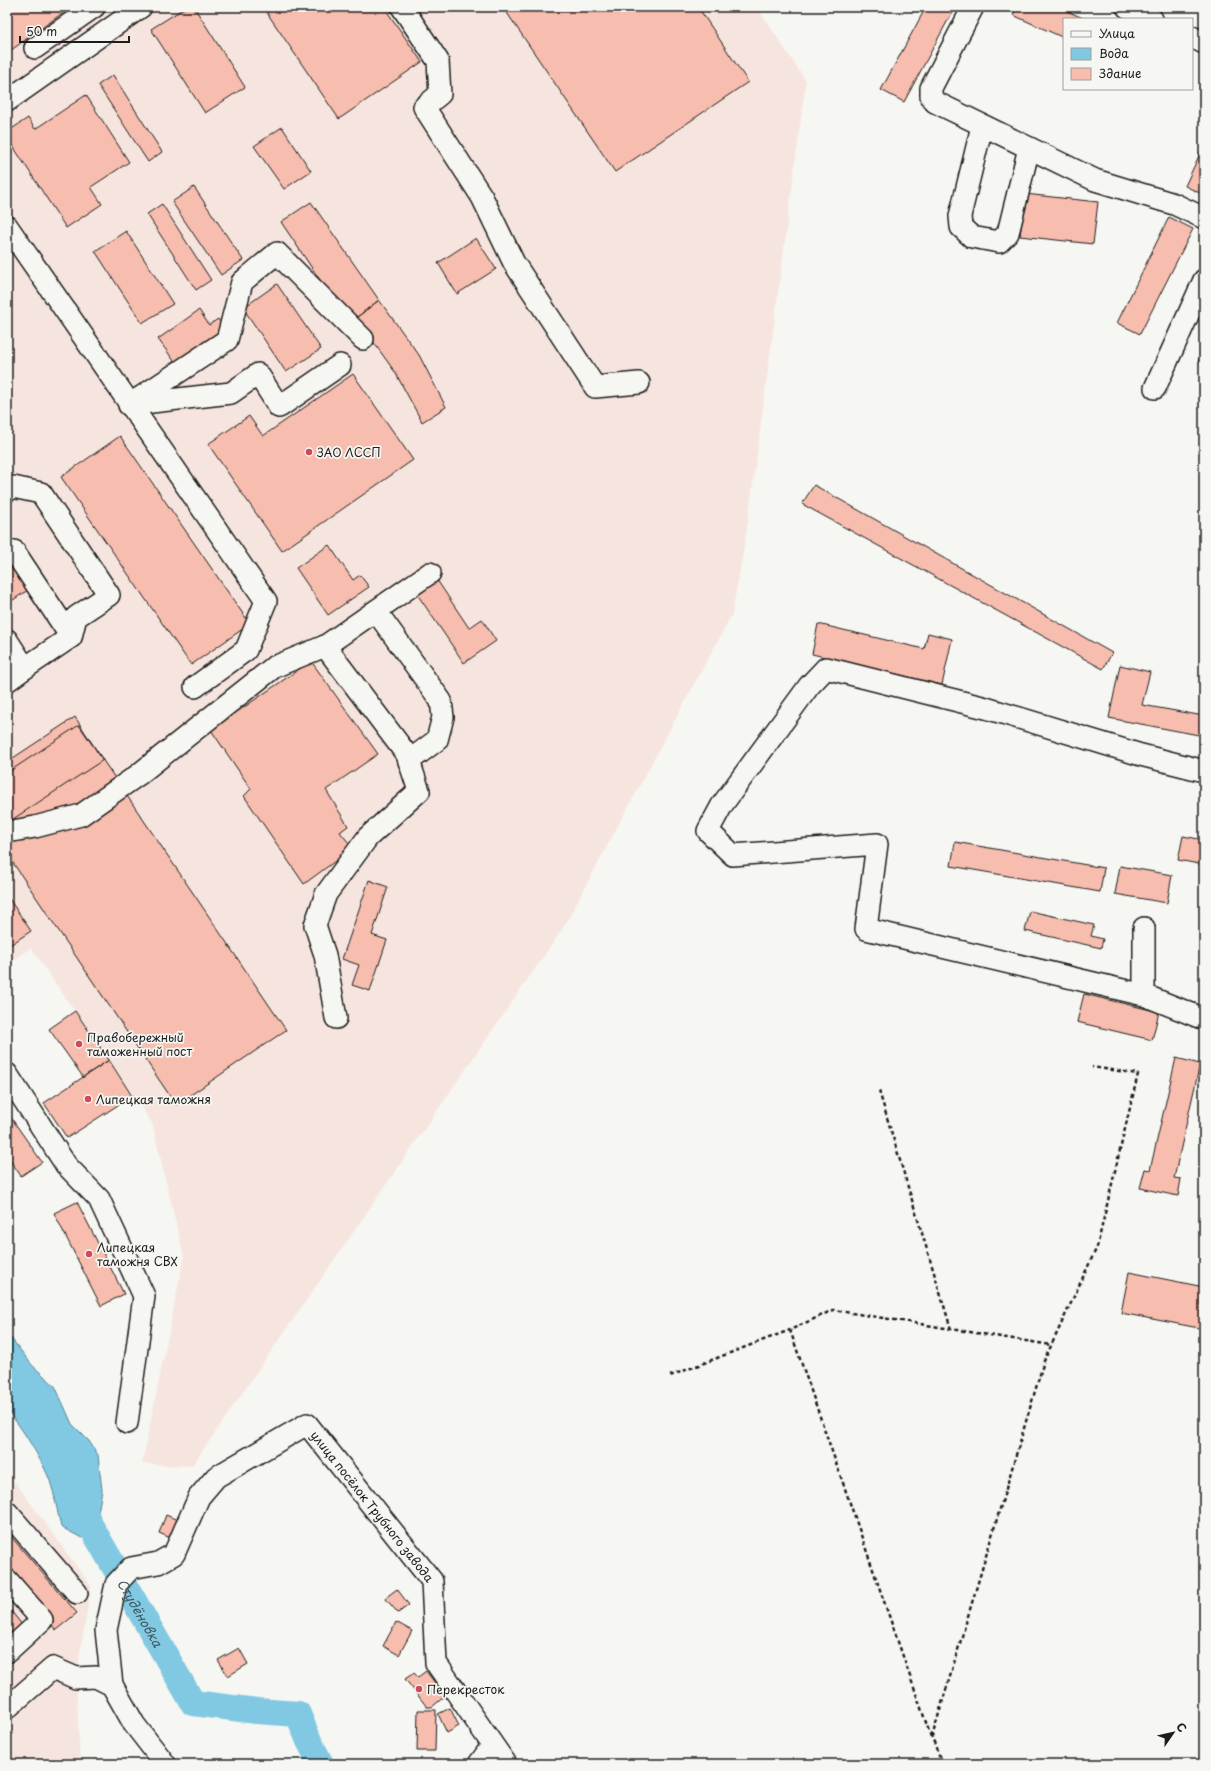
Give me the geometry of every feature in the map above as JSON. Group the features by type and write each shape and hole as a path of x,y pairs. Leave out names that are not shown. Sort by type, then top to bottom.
{"street":[{"path":"35,48 94,7"},
{"path":"7,101 141,7"},
{"path":"402,7 438,61 440,94 424,107 482,197 514,263 595,387 639,383"},
{"path":"973,7 931,88 931,96 935,102 1095,180 1174,204 1204,218"},
{"path":"1127,7 1150,18"},
{"path":"1193,38 1204,43"},
{"path":"982,126 960,216 961,227 972,237 999,242 1008,233 1029,148"},
{"path":"7,226 129,405 266,601 246,650 195,687"},
{"path":"129,405 227,340 242,282 277,253 363,339"},
{"path":"1155,388 1196,318 1204,280"},
{"path":"129,405 231,394 258,374 279,407 340,365"},
{"path":"7,491 13,487 41,493 109,594 76,617 71,637 7,681"},
{"path":"14,551 71,637"},
{"path":"7,832 35,828 81,815 169,751 274,667 325,646 430,573"},
{"path":"376,611 441,701 443,717 436,740 409,761"},
{"path":"7,640 25,668"},
{"path":"325,646 407,755 418,791 368,837 326,894 315,925 325,955 336,1018"},
{"path":"1204,771 1141,755 986,708 826,668 809,686 740,780 722,806 708,831 733,855 878,844 866,929 1144,994 1204,1019"},
{"path":"1144,928 1144,994"},
{"path":"7,1074 66,1165 99,1199 144,1296 127,1423"},
{"name":"улица посёлок Трубного завода","path":"165,1764 134,1724 104,1681 106,1630 116,1584 131,1568 158,1563 174,1554 199,1496 216,1477 307,1424 432,1582 436,1663 492,1746 506,1764"},
{"path":"7,1512 77,1593"},
{"path":"7,1580 42,1620 7,1652"},
{"path":"7,1708 53,1668 76,1678 104,1681"},
{"path":"479,1764 492,1746"}],"path":[{"path":"932,1738 1042,1368 1051,1345 1097,1247 1138,1074 1092,1067"},
{"path":"879,1092 951,1329"},
{"path":"670,1376 790,1330 833,1310 1051,1345"},
{"path":"790,1330 942,1764"}],"shaded area":[{"path":"7,7 757,7 806,81 747,529 732,614 563,928 192,1466 142,1464 184,1257 152,1123 31,948 7,965"},
{"path":"7,1471 91,1586 76,1678 80,1764 7,1764"}],"water":[{"path":"7,1333 32,1365 55,1386 72,1424 89,1441 98,1455 102,1490 97,1519 82,1538 61,1527 53,1492 47,1474 25,1434 7,1412"}],"building":[{"path":"7,7 71,7 7,53"},
{"path":"186,7 194,7 245,87 205,113 151,29"},
{"path":"263,7 384,7 422,62 339,119"},
{"path":"503,7 698,7 748,82 615,172"},
{"path":"926,7 955,7 904,102 881,90"},
{"path":"1017,7 1058,7 1083,18 1063,18 1063,38 1013,15"},
{"path":"113,75 162,152 148,162 98,85"},
{"path":"86,95 129,162 91,187 102,204 66,228 7,137 7,132 28,118 35,129"},
{"path":"282,127 311,171 284,189 254,146"},
{"path":"1204,145 1204,195 1185,186"},
{"path":"194,187 243,260 221,275 172,202"},
{"path":"1025,194 1098,202 1093,244 1020,236"},
{"path":"311,202 379,300 356,318 326,289 281,222"},
{"path":"162,204 211,280 196,290 147,214"},
{"path":"1169,217 1193,229 1140,334 1117,323"},
{"path":"126,231 173,304 142,323 95,251"},
{"path":"476,238 496,269 457,294 438,263"},
{"path":"277,284 321,349 286,372 243,308"},
{"path":"379,300 419,355 446,407 422,422 395,372 356,318"},
{"path":"199,310 209,325 218,319 226,330 177,365 158,339"},
{"path":"1204,349 1204,364 1198,361"},
{"path":"353,374 413,460 282,551 208,444 249,416 263,436"},
{"path":"120,436 250,624 191,665 61,477"},
{"path":"814,485 1112,653 1103,669 802,504"},
{"path":"329,545 353,580 360,575 369,587 328,615 296,568"},
{"path":"7,558 28,590 10,602 7,597"},
{"path":"437,580 469,628 482,619 496,641 464,663 417,594"},
{"path":"818,624 924,649 928,633 952,639 942,685 812,654"},
{"path":"311,661 378,754 326,790 348,826 340,832 353,848 304,884 244,796 251,789 211,730"},
{"path":"1120,665 1150,672 1142,705 1204,716 1204,736 1109,718"},
{"path":"75,717 103,760 7,823 7,762"},
{"path":"79,725 286,1030 176,1105 7,854 7,773"},
{"path":"1183,836 1204,840 1204,865 1178,860"},
{"path":"955,842 1104,868 1100,892 951,866"},
{"path":"1120,866 1172,875 1167,903 1115,894"},
{"path":"369,880 388,887 372,935 387,940 370,991 352,985 359,965 342,959"},
{"path":"7,896 31,931 7,947"},
{"path":"1030,911 1094,925 1091,936 1103,939 1101,948 1025,931"},
{"path":"1084,994 1159,1012 1152,1040 1077,1022"},
{"name":"Правобережный таможенный пост","path":"75,1011 109,1060 83,1077 49,1029"},
{"path":"1176,1058 1200,1064 1174,1178 1181,1179 1178,1196 1140,1188 1145,1169 1150,1170"},
{"name":"Липецкая таможня","path":"109,1060 132,1096 67,1138 44,1103"},
{"path":"7,1112 42,1162 21,1176 7,1156"},
{"name":"Липецкая таможня СВХ","path":"77,1202 124,1294 101,1306 54,1213"},
{"path":"1129,1272 1204,1287 1204,1329 1121,1313"},
{"path":"166,1515 180,1521 173,1539 159,1533"},
{"path":"7,1532 77,1613 56,1630 7,1573"},
{"path":"397,1589 409,1605 398,1613 385,1598"},
{"path":"7,1606 23,1626 7,1639"},
{"path":"396,1622 412,1631 399,1655 383,1646"},
{"path":"239,1648 248,1664 228,1676 218,1660"},
{"path":"426,1671 445,1696 432,1707 427,1707 405,1679 414,1673 418,1677"},
{"path":"450,1708 459,1726 447,1733 438,1714"},
{"path":"418,1710 436,1710 435,1751 417,1751"}],"waterway":[{"name":"Студёновка","path":"79,1494 89,1523 193,1703 257,1711 298,1714 309,1741 321,1764"}],"place":[{"name":"ЗАО ЛССП","path":"309,452"},
{"name":"Правобережный таможенный пост","path":"79,1044"},
{"name":"Липецкая таможня","path":"88,1099"},
{"name":"Липецкая таможня СВХ","path":"89,1254"},
{"name":"Перекресток","path":"419,1689"}]}
